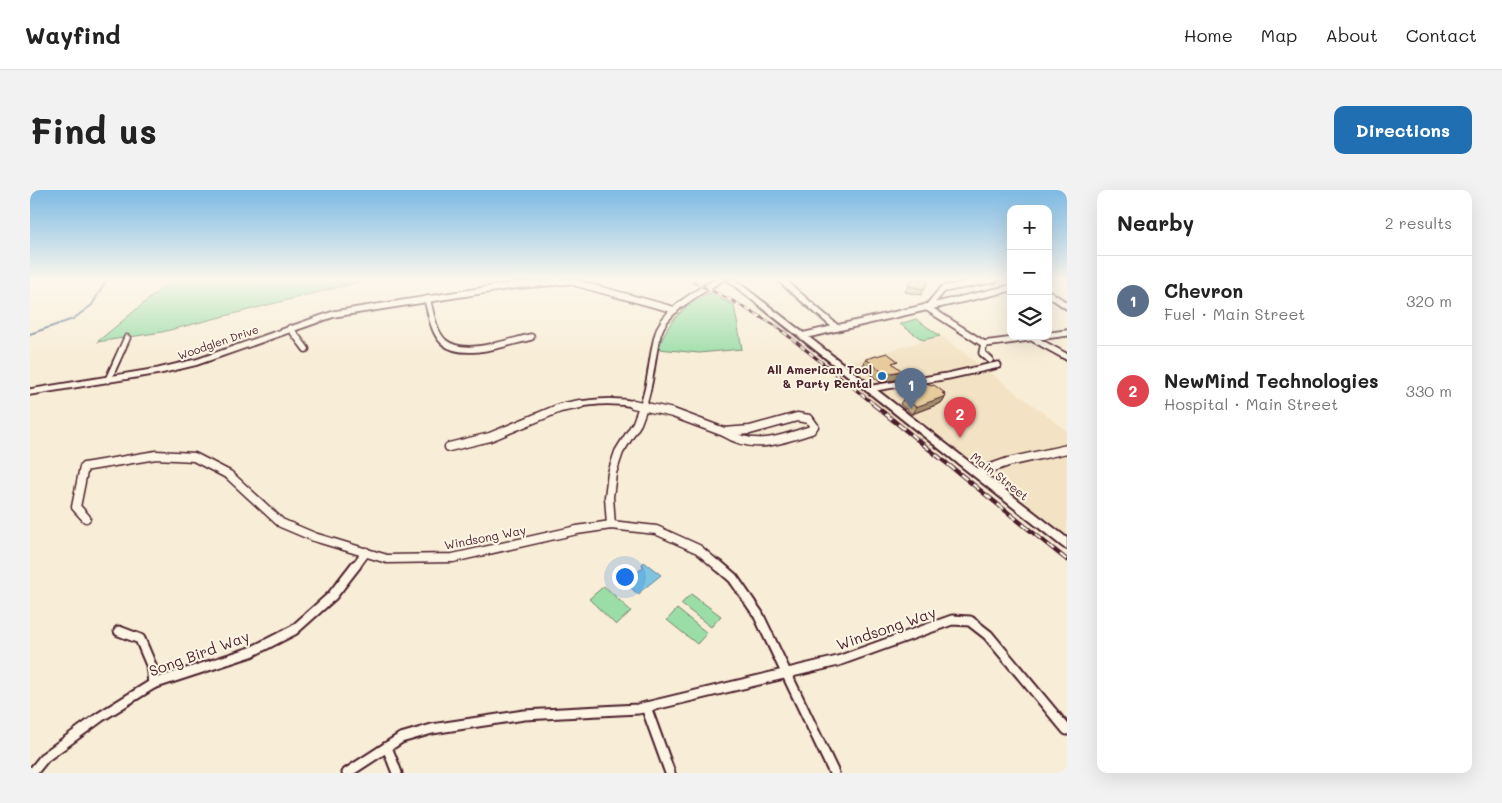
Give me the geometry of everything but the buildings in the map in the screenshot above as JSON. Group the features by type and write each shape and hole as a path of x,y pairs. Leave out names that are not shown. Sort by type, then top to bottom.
{"main road":[{"name":"Main Street","path":"764,306 1067,544"}],"street":[{"name":"Woodglen Drive","path":"30,392 159,372 197,362 334,314 382,306"},
{"path":"429,306 438,334 448,343 462,350 476,350 531,337"},
{"name":"Woodglen Drive","path":"661,306 675,310"},
{"path":"611,526 610,483 615,460 637,423 644,406 651,383 658,332 680,306"},
{"path":"812,306 837,328"},
{"path":"802,336 931,306"},
{"path":"927,307 984,344 1024,340"},
{"path":"290,328 306,349"},
{"path":"1052,336 1067,333"},
{"path":"108,380 127,338"},
{"path":"1036,340 1067,357"},
{"path":"984,344 982,353 990,360"},
{"path":"868,389 948,376 998,365"},
{"path":"449,447 490,437 548,412 571,405 608,400 644,406 687,417 724,432 737,440 760,444 811,430 814,426 808,419 797,417 750,430 724,432"},
{"path":"977,473 1008,462 1067,449"},
{"name":"Windsong Way","path":"86,518 76,507 84,467 156,455 194,457 229,475 281,523 314,537 387,558 453,558 577,530 611,526 656,530 698,549 733,578 758,614 834,773"},
{"name":"Song Bird Way","path":"32,773 45,758 92,723 153,684 251,652 294,630 332,596 366,552"},
{"name":"Windsong Way","path":"347,773 401,738 432,729 524,715 638,709 838,661 952,620 970,621 988,635 1067,730"},
{"path":"118,631 140,639 151,665 153,684"},
{"path":"646,707 670,773"},
{"path":"387,747 397,773"}],"shaded area":[{"path":"941,336 1067,431 1067,549 855,388 829,364 843,364"}],"green space":[{"path":"140,306 263,306 162,332 97,342"},
{"path":"688,306 734,306 742,349 699,353 659,349 666,330"},
{"path":"916,319 940,336 923,340 900,324"},
{"path":"604,586 631,611 616,625 589,599"},
{"path":"691,594 721,616 711,627 681,604"},
{"path":"677,609 707,633 697,644 667,620"}],"water":[{"path":"644,562 661,575 641,591 639,595 624,582 629,580 643,567 642,564"}],"waterway":[{"path":"30,334 73,319 90,306"}],"railway":[{"path":"742,306 776,326 875,405"},
{"path":"873,404 1067,560"}],"place":[{"name":"All American Tool & Party Rental","path":"882,376"},
{"name":"Chevron","path":"911,409"},
{"name":"NewMind Technologies","path":"960,438"}]}
